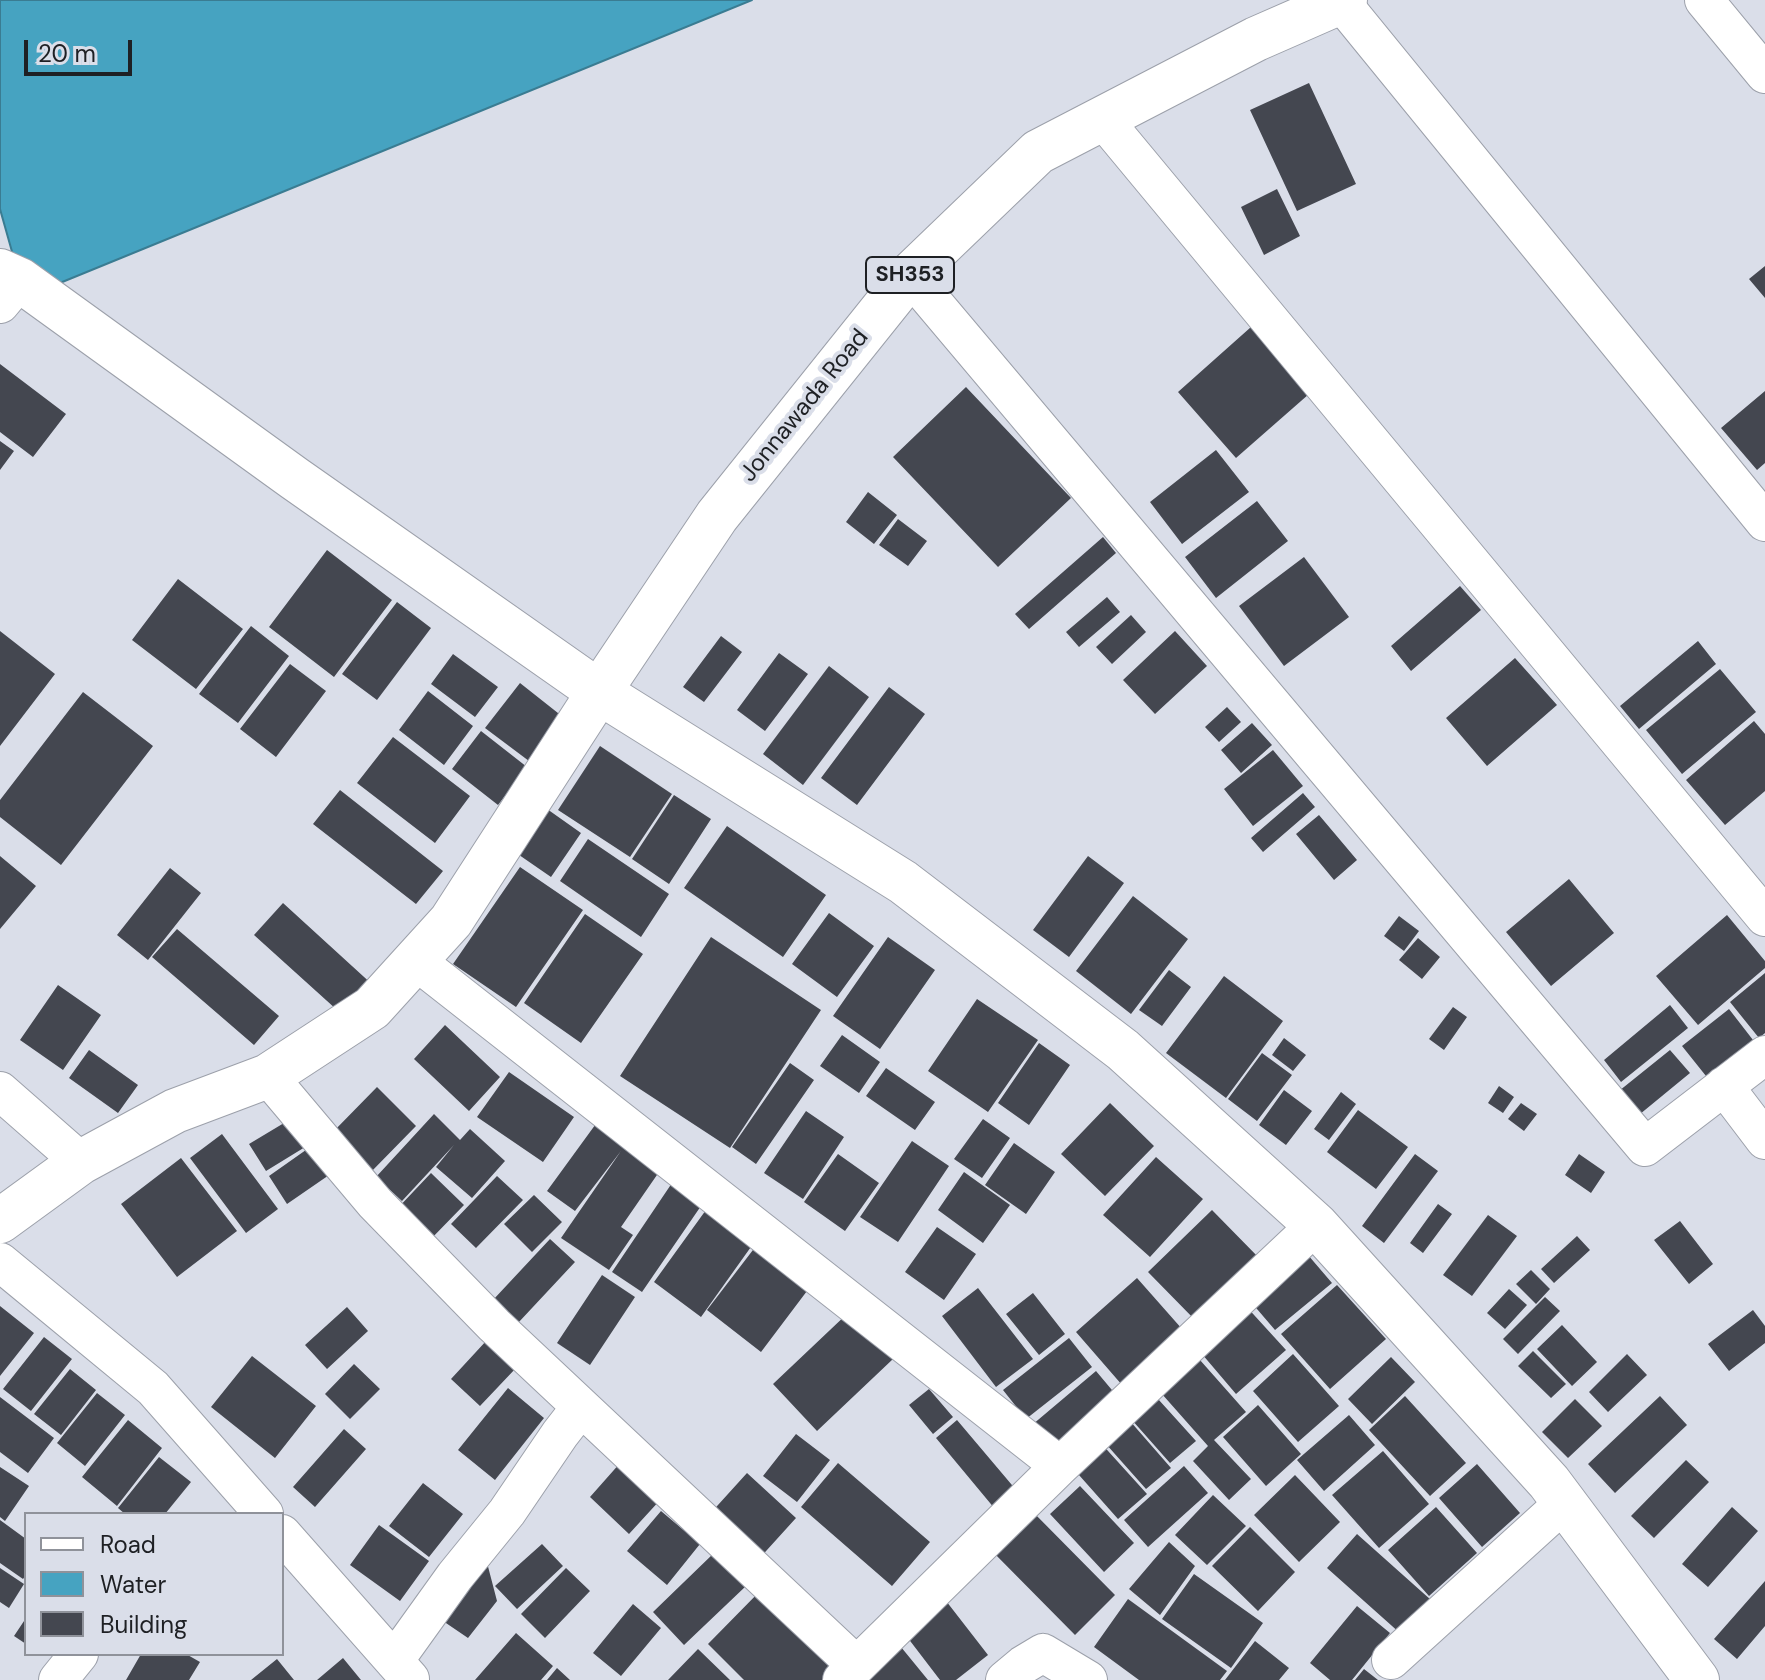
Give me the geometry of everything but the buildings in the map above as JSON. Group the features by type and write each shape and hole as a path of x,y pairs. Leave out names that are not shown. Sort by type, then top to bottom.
{"main road":[{"name":"Jonnawada Road","path":"0,1221 81,1162 175,1111 268,1076 372,1008 451,921 717,516 910,275 1038,152 1256,39 1343,1"},
{"path":"7,285 294,478 599,692 903,882 1123,1050 1316,1225 1549,1482 1697,1680"}],"street":[{"path":"1704,0 1765,74"},
{"path":"1343,1 1765,522"},
{"path":"1102,118 1765,917"},
{"path":"910,275 1645,1147 1765,1055"},
{"path":"415,960 1060,1466"},
{"path":"268,1076 375,1203 494,1325 848,1672 1060,1466 1316,1225"},
{"path":"1724,1086 1765,1140"},
{"path":"0,1091 81,1162"},
{"path":"0,1262 153,1388 250,1508"},
{"path":"284,1536 402,1671 455,1576 507,1512 581,1407"},
{"path":"1391,1660 1564,1503"},
{"path":"1005,1680 1043,1653 1088,1680"},
{"path":"58,1680 77,1656"}],"water":[{"path":"0,0 752,0 28,296 20,280 0,209"}]}
